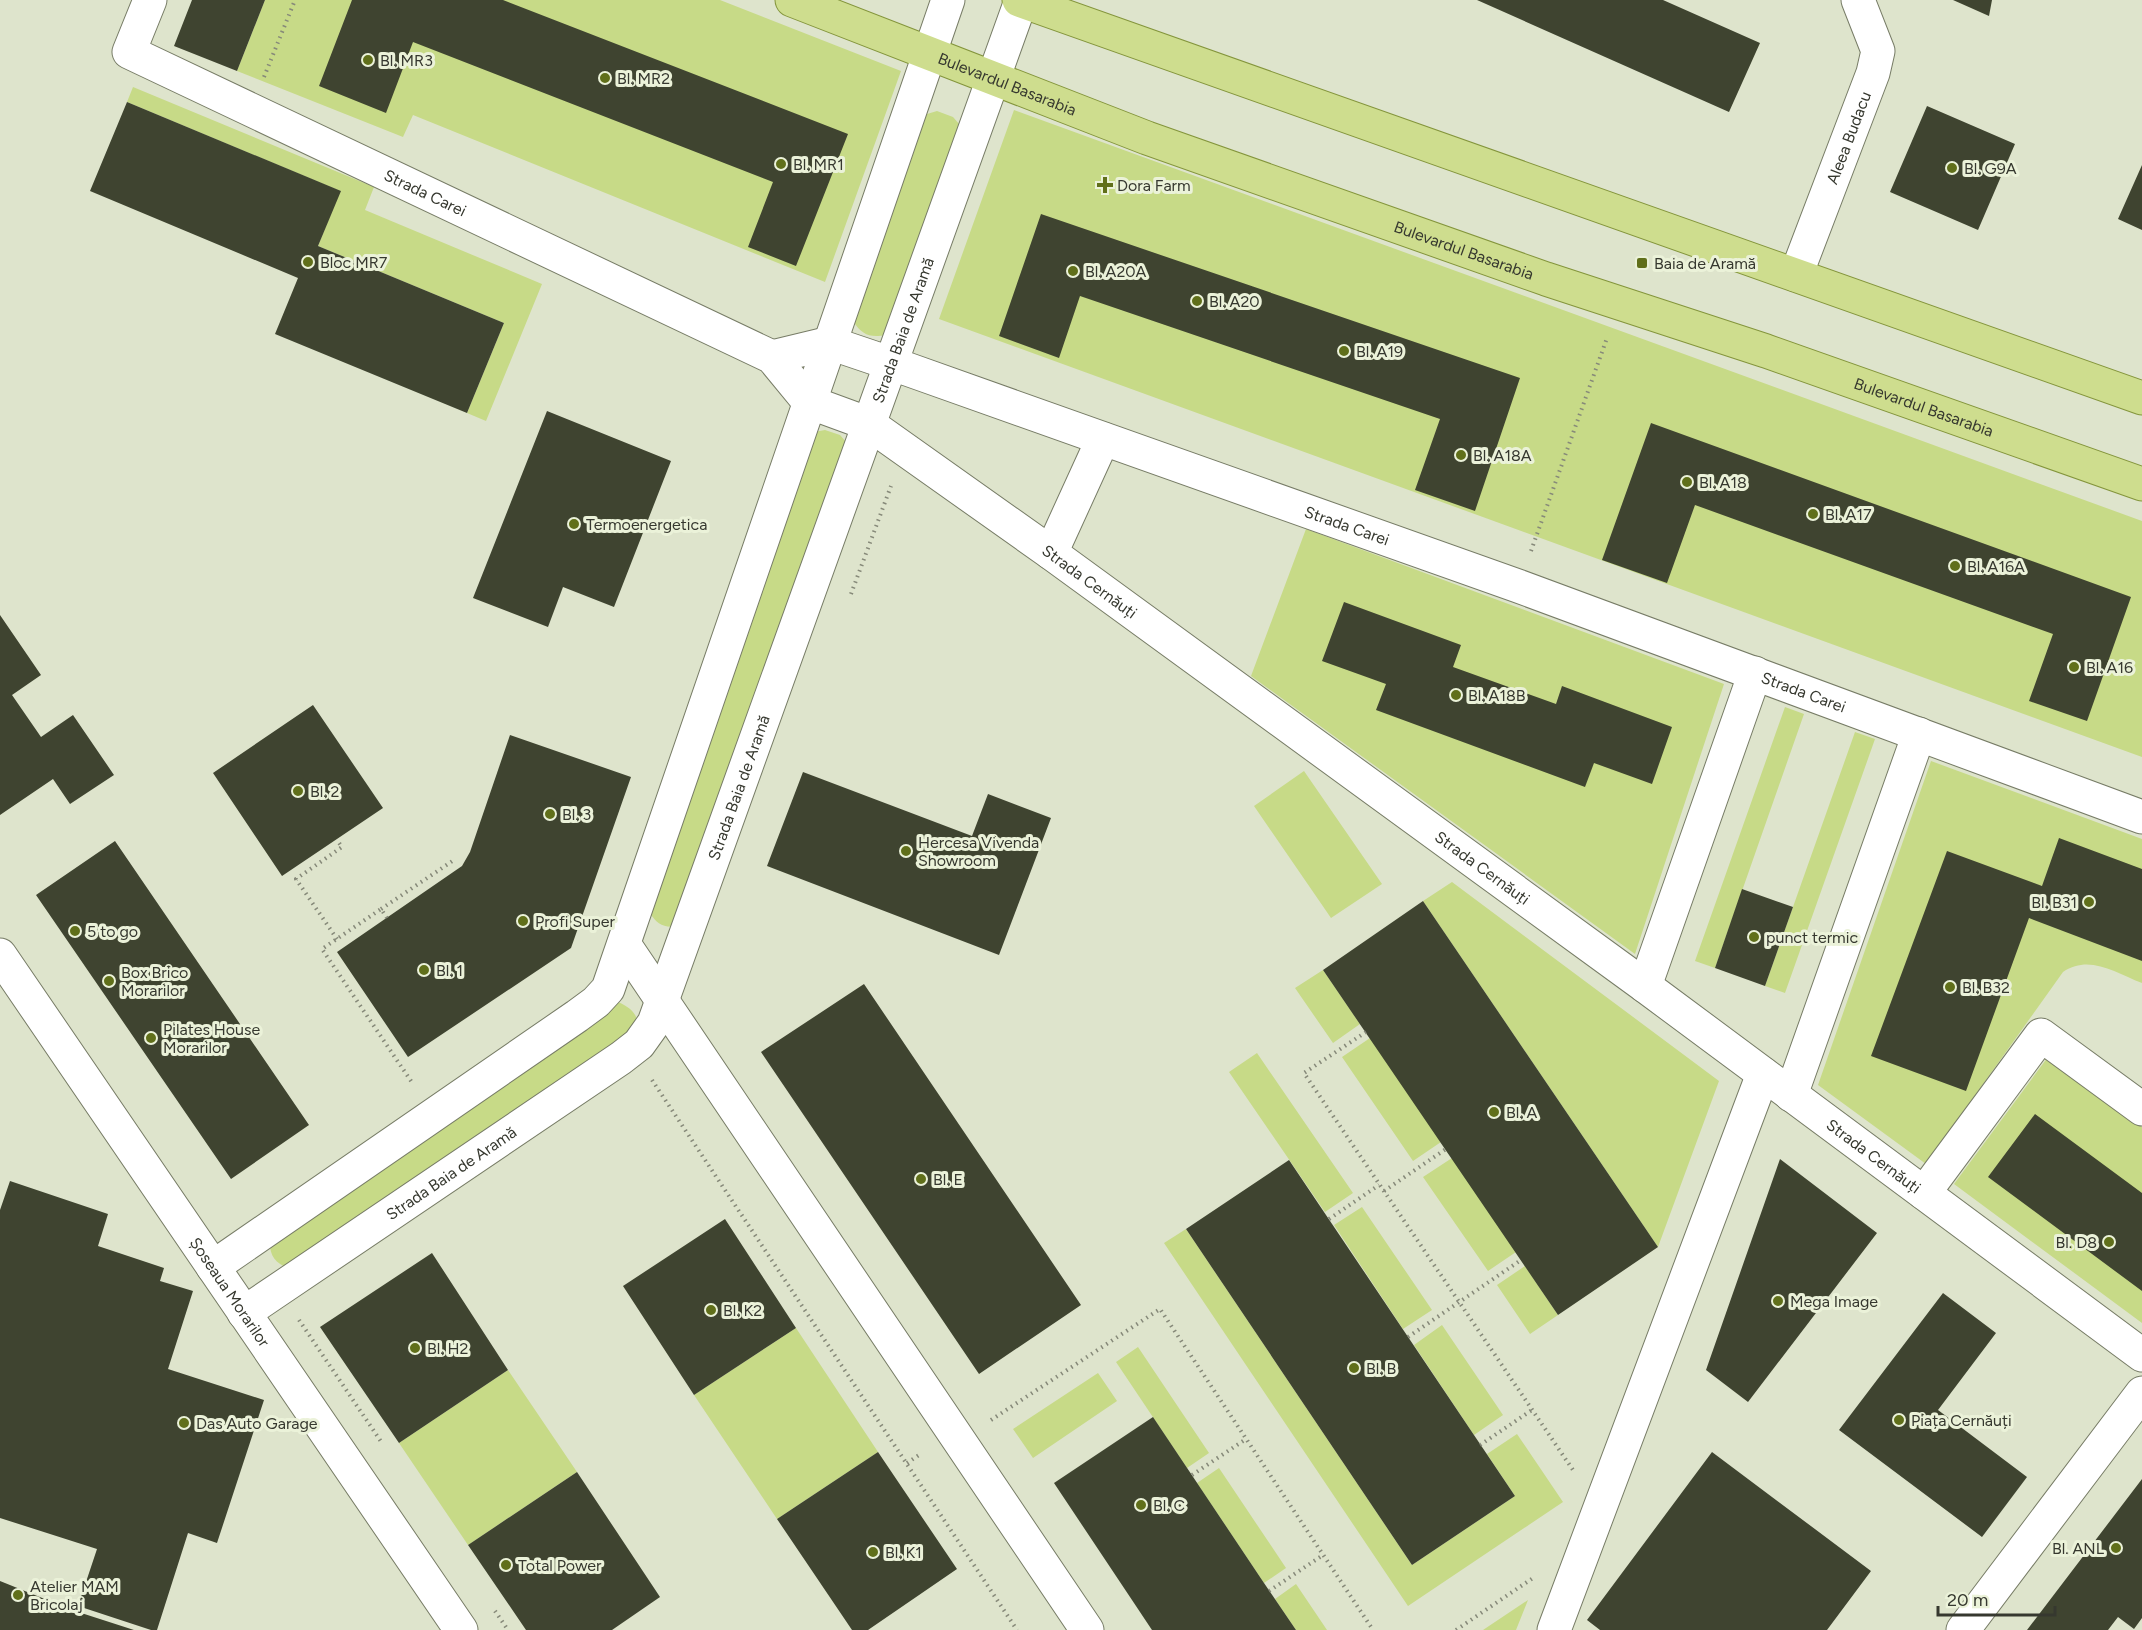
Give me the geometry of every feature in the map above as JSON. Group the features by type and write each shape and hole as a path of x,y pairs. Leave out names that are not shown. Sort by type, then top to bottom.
{"main road":[{"name":"Bulevardul Basarabia","path":"792,0 1147,138 1619,303 1766,351 2142,484"},
{"path":"1020,0 2142,398"}],"street":[{"path":"213,1267 596,1002 608,989 948,0"},
{"name":"Strada Baia de Aramă","path":"244,1313 621,1059 639,1044 654,1023 1020,0"},
{"name":"Aleea Budacu","path":"1796,274 1873,73 1878,51 1858,0"},
{"name":"Strada Carei","path":"144,2 129,52 772,357 809,402"},
{"name":"Strada Carei","path":"830,343 1518,586 2142,817"},
{"path":"772,357 830,343"},
{"name":"Strada Cernăuți","path":"809,402 869,424 1052,553 1645,986 2142,1355"},
{"path":"1052,553 1103,440"},
{"path":"1645,986 1755,673"},
{"path":"1554,1630 1747,1115 1808,1048 1919,734"},
{"path":"624,944 1087,1630"},
{"name":"Șoseaua Morarilor","path":"0,955 461,1630"},
{"path":"1924,1193 2041,1035 2142,1108"},
{"path":"1962,1630 2142,1393"}],"path":[{"path":"251,110 295,0"},
{"path":"1518,586 1619,303"},
{"path":"337,840 342,847 296,879 337,939"},
{"path":"415,1087 322,949 454,860"},
{"path":"381,909 387,918"},
{"path":"1366,1032 1304,1073 1576,1475 1581,1466"},
{"path":"643,1086 653,1079 1017,1630"},
{"path":"1384,1191 1446,1149"},
{"path":"1329,1219 1379,1185"},
{"path":"1408,1337 1521,1260"},
{"path":"986,1423 1160,1309 1373,1630"},
{"path":"295,1315 388,1453"},
{"path":"1480,1445 1532,1410"},
{"path":"1192,1475 1246,1439"},
{"path":"1269,1591 1323,1555"},
{"path":"1456,1630 1536,1576"},
{"path":"495,1610 508,1630"}],"green space":[{"path":"265,0 720,0 901,71 825,282 413,115 403,137 237,71"},
{"path":"133,87 374,187 365,210 542,284 486,421 467,413 504,323 318,246 340,191 127,102"},
{"path":"1014,110 2142,521 2142,757 939,319"},
{"path":"937,111 953,117 960,125 886,335 867,334 860,330 853,321 920,120 927,114"},
{"path":"825,430 840,435 847,443 682,925 671,927 663,925 656,921 649,912 814,432"},
{"path":"1306,529 1724,684 1635,954 1251,676"},
{"path":"1785,707 1804,714 1715,968 1695,961"},
{"path":"1855,732 1875,739 1785,993 1765,986"},
{"path":"1931,761 2142,839 2142,983 2112,970 2093,965 2073,967 2063,972 1926,1164 1818,1085"},
{"path":"1304,771 1382,884 1331,918 1254,806"},
{"path":"1452,882 1719,1081 1658,1247 1423,901"},
{"path":"1323,970 1360,1024 1333,1043 1295,988"},
{"path":"618,1002 634,1013 638,1031 289,1269 274,1257 270,1249 270,1239"},
{"path":"1370,1038 1441,1142 1413,1161 1342,1057"},
{"path":"1257,1053 1353,1193 1325,1212 1229,1072"},
{"path":"2048,1057 2142,1127 2142,1323 1954,1184"},
{"path":"1452,1158 1516,1252 1488,1271 1423,1177"},
{"path":"1362,1207 1432,1310 1403,1329 1334,1225"},
{"path":"1186,1229 1412,1565 1515,1496 1487,1454 1517,1434 1563,1502 1408,1606 1164,1243"},
{"path":"1525,1266 1558,1315 1530,1334 1497,1285"},
{"path":"1442,1325 1503,1415 1474,1435 1414,1345"},
{"path":"796,1328 878,1452 777,1519 694,1395"},
{"path":"1138,1347 1209,1453 1187,1468 1116,1362"},
{"path":"508,1370 577,1472 468,1545 399,1443"},
{"path":"1098,1373 1117,1401 1033,1458 1013,1429"},
{"path":"1219,1468 1286,1568 1264,1583 1197,1483"},
{"path":"1296,1584 1327,1630 1296,1630 1275,1599"},
{"path":"1528,1600 1516,1630 1483,1630"}],"building":[{"path":"192,0 265,0 237,71 174,46"},
{"path":"352,0 503,0 848,134 796,266 748,247 773,182 413,42 386,113 319,86"},
{"path":"1477,0 1663,0 1760,43 1729,112"},
{"path":"1953,0 1992,0 1989,16"},
{"name":"Bloc MR7","path":"127,102 341,191 318,246 504,323 467,413 275,334 298,278 90,191"},
{"name":"Bl. G9A","path":"1927,106 2015,144 1978,230 1890,192"},
{"path":"2142,165 2142,230 2118,219"},
{"path":"1041,214 1520,378 1475,511 1415,490 1440,419 1080,296 1059,358 999,336"},
{"name":"Termoenergetica","path":"547,411 671,461 614,607 563,587 548,627 473,598"},
{"path":"1651,423 2131,597 2087,721 2029,701 2053,634 1695,505 1667,583 1602,560"},
{"name":"Bl. A18B","path":"1344,602 1461,645 1453,667 1556,704 1562,686 1672,727 1652,784 1594,763 1585,787 1376,710 1386,684 1322,661"},
{"path":"0,615 41,675 12,695 41,737 73,715 114,775 70,804 53,779 0,815"},
{"name":"Bl. 2","path":"313,705 383,808 282,876 213,773"},
{"path":"510,735 631,777 571,948 408,1057 337,952 462,866 470,852"},
{"name":"Hercesa Vivenda Showroom","path":"803,772 972,836 988,794 1051,818 999,955 767,866"},
{"name":"Bl. B32","path":"2059,838 2142,869 2142,961 2029,918 1966,1091 1871,1056 1947,851 2042,886"},
{"path":"115,841 309,1125 231,1179 36,895"},
{"name":"punct termic","path":"1742,889 1793,907 1765,986 1715,968"},
{"name":"Bl. A","path":"1423,901 1658,1247 1558,1315 1323,970"},
{"name":"Bl. E","path":"864,984 1081,1305 979,1374 761,1052"},
{"name":"Bl. D8","path":"2035,1114 2142,1193 2142,1291 1988,1177"},
{"name":"Mega Image","path":"1780,1159 1877,1233 1748,1402 1706,1370"},
{"name":"Bl. B","path":"1289,1160 1515,1496 1412,1565 1186,1229"},
{"path":"10,1181 108,1214 98,1246 164,1268 160,1281 193,1291 168,1369 264,1400 217,1543 188,1533 157,1630 78,1606 97,1549 0,1518 0,1210"},
{"name":"Bl. K2","path":"725,1219 796,1328 694,1395 623,1286"},
{"name":"Bl. H2","path":"432,1253 508,1370 399,1443 320,1327"},
{"name":"Piața Cernăuți","path":"1943,1293 1996,1333 1938,1410 2027,1477 1982,1537 1839,1430"},
{"name":"Bl. C","path":"1153,1417 1296,1630 1152,1630 1054,1483"},
{"name":"Bl. K1","path":"878,1452 957,1569 868,1630 852,1630 777,1519"},
{"path":"1712,1452 1871,1571 1827,1630 1600,1630 1587,1620"},
{"path":"577,1472 660,1597 612,1630 526,1630 468,1545"},
{"name":"Bl. ANL","path":"2142,1479 2142,1618 2134,1629 2118,1617 2108,1630 2027,1630"},
{"name":"Atelier MAM Bricolaj","path":"0,1581 72,1610 134,1630 0,1630"}],"place":[{"name":"Bl. MR3","path":"368,60"},
{"name":"Bl. MR2","path":"605,78"},
{"name":"Bl. MR1","path":"781,164"},
{"name":"Bl. G9A","path":"1952,168"},
{"name":"Dora Farm","path":"1105,185"},
{"name":"Bloc MR7","path":"308,262"},
{"name":"Baia de Aramă","path":"1642,263"},
{"name":"Bl. A20A","path":"1073,271"},
{"name":"Bl. A20","path":"1197,301"},
{"name":"Bl. A19","path":"1344,351"},
{"name":"Bl. A18A","path":"1461,455"},
{"name":"Bl. A18","path":"1687,482"},
{"name":"Bl. A17","path":"1813,514"},
{"name":"Termoenergetica","path":"574,524"},
{"name":"Bl. A16A","path":"1955,566"},
{"name":"Bl. A16","path":"2074,667"},
{"name":"Bl. A18B","path":"1456,695"},
{"name":"Bl. 2","path":"298,791"},
{"name":"Bl. 3","path":"550,814"},
{"name":"Hercesa Vivenda Showroom","path":"906,851"},
{"name":"Bl. B31","path":"2089,902"},
{"name":"Profi Super","path":"523,921"},
{"name":"5 to go","path":"75,931"},
{"name":"punct termic","path":"1754,937"},
{"name":"Bl. 1","path":"424,970"},
{"name":"Box Brico Morarilor","path":"109,981"},
{"name":"Bl. B32","path":"1950,987"},
{"name":"Pilates House Morarilor","path":"151,1038"},
{"name":"Bl. A","path":"1494,1112"},
{"name":"Bl. E","path":"921,1179"},
{"name":"Bl. D8","path":"2109,1242"},
{"name":"Mega Image","path":"1778,1301"},
{"name":"Bl. K2","path":"711,1310"},
{"name":"Bl. H2","path":"415,1348"},
{"name":"Bl. B","path":"1354,1368"},
{"name":"Piața Cernăuți","path":"1899,1420"},
{"name":"Das Auto Garage","path":"184,1423"},
{"name":"Bl. C","path":"1141,1505"},
{"name":"Bl. ANL","path":"2116,1548"},
{"name":"Bl. K1","path":"873,1552"},
{"name":"Total Power","path":"506,1565"},
{"name":"Atelier MAM Bricolaj","path":"18,1595"}]}
